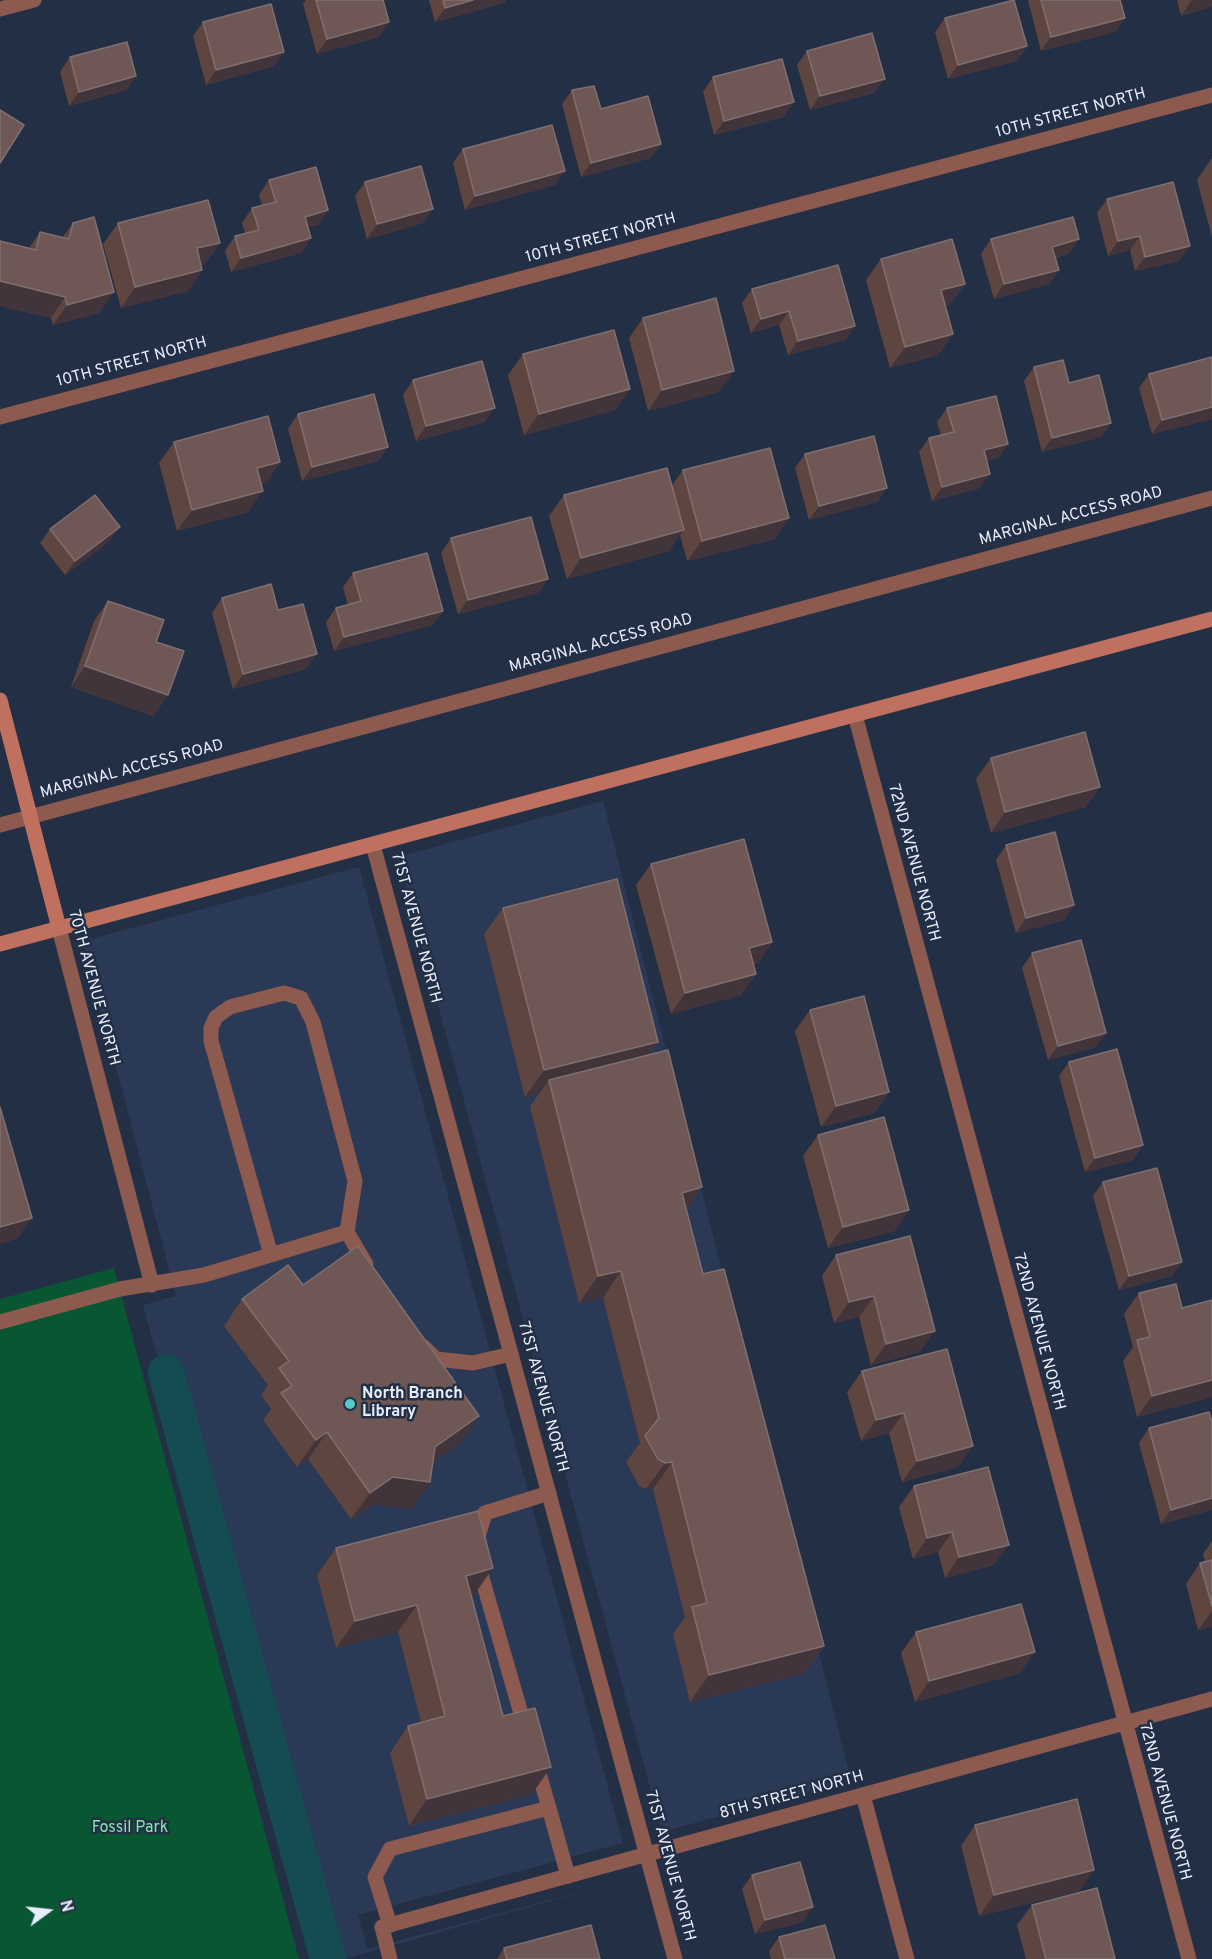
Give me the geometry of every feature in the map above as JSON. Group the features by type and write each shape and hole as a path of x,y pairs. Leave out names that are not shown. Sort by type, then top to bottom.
{"main road":[{"path":"0,944 1212,619"},
{"name":"70TH AVENUE NORTH","path":"0,700 59,928"}],"street":[{"path":"0,9 34,0"},
{"name":"10TH STREET NORTH","path":"0,417 1212,95"},
{"name":"MARGINAL ACCESS ROAD","path":"0,825 1212,498"},
{"name":"72ND AVENUE NORTH","path":"855,715 1189,1959"},
{"name":"71ST AVENUE NORTH","path":"374,845 675,1959"},
{"name":"70TH AVENUE NORTH","path":"59,928 152,1285"},
{"path":"271,1255 211,1041 211,1028 216,1017 230,1007 284,993 301,998 313,1022 355,1181 347,1232 376,1280"},
{"path":"0,1322 120,1289 204,1275 347,1232"},
{"path":"412,1335 436,1359 473,1363 511,1354"},
{"path":"549,1492 485,1514 474,1551 568,1876"},
{"name":"8TH STREET NORTH","path":"386,1926 1212,1699"},
{"path":"863,1795 907,1959"},
{"path":"390,1959 386,1926 375,1877 390,1849 549,1808"}],"shaded area":[{"path":"603,801 851,1780 662,1832 398,857"},
{"path":"359,867 623,1843 358,1915 367,1949 632,1878 344,1959 317,1959 143,1305 176,1296 83,941"}],"green space":[{"name":"Fossil Park","path":"114,1268 299,1959 0,1959 0,1299"}],"building":[{"path":"316,0 383,0 389,22 327,39"},
{"path":"443,0 473,0 445,8"},
{"path":"1014,0 1027,46 958,65 945,18"},
{"path":"1041,0 1120,0 1125,18 1051,37"},
{"path":"271,4 284,52 216,70 203,22"},
{"path":"872,33 885,79 820,96 807,51"},
{"path":"127,42 136,76 79,92 70,57"},
{"path":"782,59 794,102 724,121 713,77"},
{"path":"594,86 601,109 648,96 661,144 591,163 572,90"},
{"path":"0,110 24,125 0,163"},
{"path":"552,125 565,171 475,196 463,149"},
{"path":"421,166 433,209 377,224 365,182"},
{"path":"316,167 328,210 305,217 311,238 241,258 235,236 259,230 252,208 276,202 269,180"},
{"path":"1173,182 1190,246 1145,257 1140,236 1118,241 1107,199"},
{"path":"208,200 220,243 197,248 202,270 135,287 118,223"},
{"path":"94,217 114,292 67,305 65,297 0,281 0,241 36,250 40,232 69,239 73,223"},
{"path":"1073,217 1079,239 1052,247 1059,270 1004,284 991,239"},
{"path":"952,239 965,284 941,290 953,334 905,347 881,259"},
{"path":"838,265 855,326 798,341 789,311 761,319 752,289"},
{"path":"716,298 734,371 662,390 643,318"},
{"path":"614,330 630,389 539,414 523,354"},
{"path":"1212,357 1212,407 1162,420 1149,374"},
{"path":"1063,360 1069,383 1099,375 1111,423 1052,438 1034,367"},
{"path":"482,361 495,408 426,426 413,380"},
{"path":"374,394 388,447 312,467 298,414"},
{"path":"996,396 1008,444 984,450 990,474 942,487 929,438 954,432 947,408"},
{"path":"268,416 280,462 257,468 263,491 192,510 174,442"},
{"path":"874,436 887,488 819,506 805,454"},
{"path":"770,448 789,518 702,541 683,470"},
{"path":"667,468 684,530 581,558 564,495"},
{"path":"95,495 120,527 75,561 50,529"},
{"path":"531,517 548,579 468,600 451,538"},
{"path":"427,553 443,611 344,637 336,608 361,601 353,573"},
{"path":"271,584 278,610 303,604 317,654 243,674 222,598"},
{"path":"108,601 164,620 156,642 184,651 168,695 85,666"},
{"path":"1085,732 1100,787 1005,812 991,758"},
{"path":"1055,832 1074,905 1026,918 1006,845"},
{"path":"744,839 772,942 749,948 756,974 685,993 651,864"},
{"path":"617,879 658,1042 544,1070 503,908"},
{"path":"1081,940 1106,1033 1058,1046 1032,953"},
{"path":"864,996 889,1092 836,1106 810,1010"},
{"path":"1117,1049 1143,1145 1095,1158 1069,1062"},
{"path":"668,1050 702,1187 682,1193 703,1274 724,1269 824,1646 709,1675 692,1607 707,1603 672,1462 665,1463 658,1459 645,1436 659,1418 621,1271 598,1276 549,1080"},
{"path":"0,1107 32,1218 0,1227"},
{"path":"884,1117 909,1210 843,1227 818,1135"},
{"path":"1157,1168 1182,1262 1129,1276 1103,1182"},
{"path":"910,1236 935,1331 886,1344 874,1296 849,1302 836,1255"},
{"name":"North Branch Library","path":"358,1246 479,1416 435,1447 430,1482 393,1477 370,1493 327,1432 316,1440 281,1393 292,1386 279,1368 289,1361 242,1299 288,1265 303,1285"},
{"path":"1176,1284 1182,1308 1212,1300 1212,1380 1152,1396 1137,1340 1150,1337 1139,1293"},
{"path":"947,1349 973,1446 917,1461 904,1413 876,1420 862,1371"},
{"path":"1209,1412 1212,1421 1212,1498 1171,1510 1149,1428"},
{"path":"988,1467 1009,1545 959,1557 952,1532 927,1538 914,1486"},
{"path":"478,1511 493,1568 466,1576 503,1716 535,1708 551,1767 427,1799 408,1726 445,1716 417,1605 355,1621 336,1548"},
{"path":"1212,1560 1212,1606 1200,1563"},
{"path":"1021,1604 1035,1652 929,1681 916,1632"},
{"path":"1077,1799 1094,1870 994,1895 975,1825"},
{"path":"800,1862 813,1907 765,1920 752,1875"},
{"path":"1097,1888 1115,1959 1046,1959 1032,1905"},
{"path":"591,1925 600,1959 507,1959 504,1948"},
{"path":"825,1925 835,1959 785,1959 779,1937"}],"waterway":[{"path":"166,1372 328,1959"}],"place":[{"name":"North Branch Library","path":"350,1404"}]}
